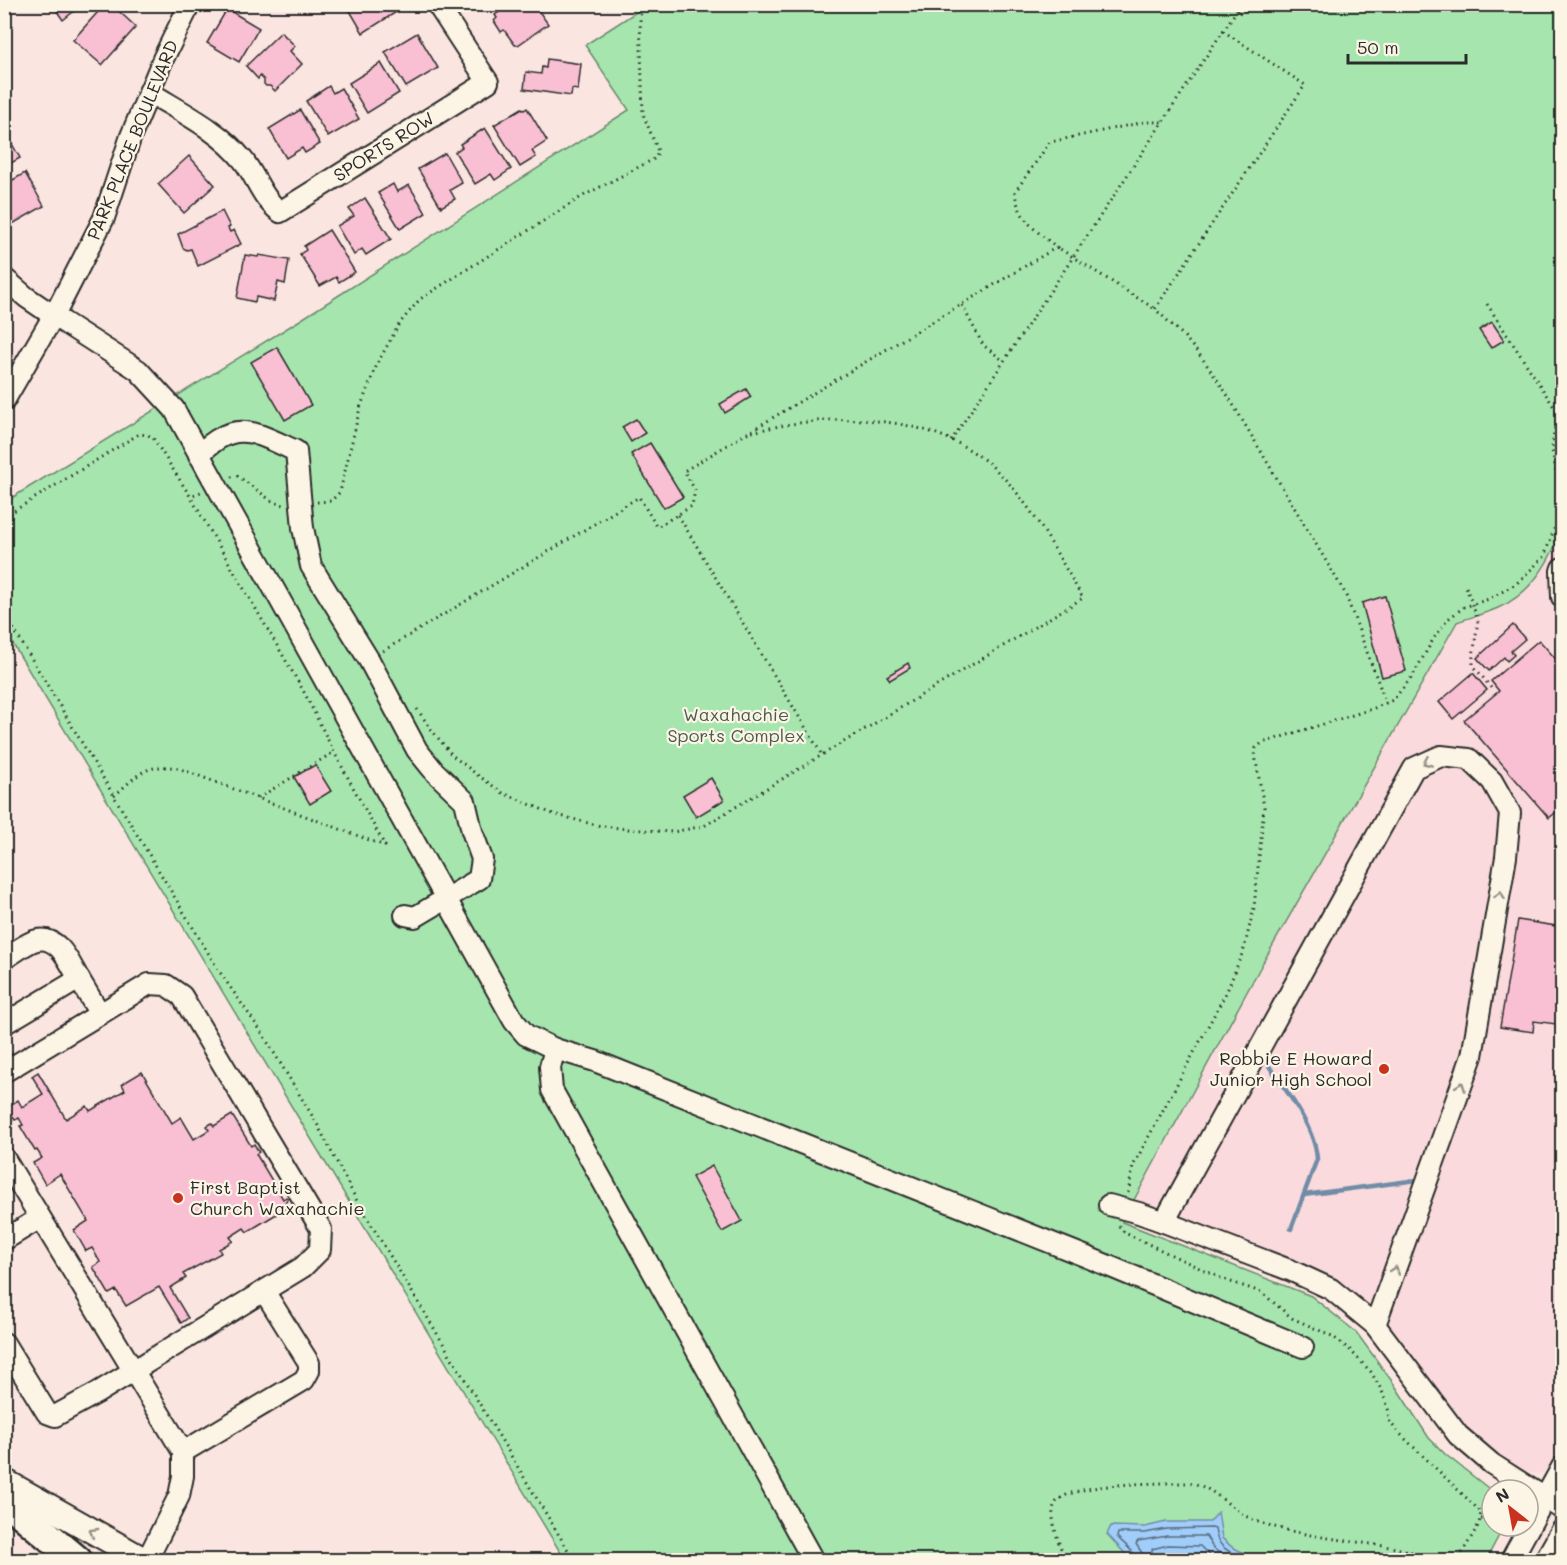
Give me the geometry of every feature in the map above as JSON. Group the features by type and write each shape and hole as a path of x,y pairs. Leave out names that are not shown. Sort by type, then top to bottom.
{"highway":[{"path":"4,1499 77,1560"}],"main road":[{"path":"4,1481 146,1560"}],"street":[{"name":"SPORTS ROW","path":"149,92 215,133 243,160 269,203 280,212 488,82 437,4"},
{"name":"PARK PLACE BOULEVARD","path":"4,401 54,316 105,218 131,135 183,7"},
{"path":"4,278 26,297 138,370 174,409 514,1021 526,1035 555,1049 595,1061 1087,1257 1303,1347"},
{"path":"200,455 212,441 233,433 244,432 254,432 296,451 303,528 311,566 369,660 417,750 434,771 465,801 482,859 478,879 415,917 405,915"},
{"path":"1563,568 1561,571 1563,597"},
{"path":"1164,1222 1414,768 1441,756 1469,759 1492,782 1510,813 1506,857 1472,1056 1376,1325"},
{"path":"4,959 36,939 49,940 59,946 100,1014"},
{"path":"4,1024 79,979"},
{"path":"4,1072 148,984 166,985 182,996 321,1229 320,1250 303,1267 133,1371 54,1416 47,1413 4,1343"},
{"path":"555,1049 549,1067 552,1090 813,1560"},
{"path":"4,1158 183,1452 183,1476 179,1496 146,1560"},
{"path":"1115,1207 1164,1222 1292,1271 1331,1289 1376,1325 1458,1435 1492,1464 1563,1509"},
{"path":"4,1239 40,1218"},
{"path":"183,1452 304,1380 309,1371 309,1363 264,1291"},
{"path":"1511,1560 1563,1467"},
{"path":"1545,1560 1563,1530"}],"path":[{"path":"190,496 226,478 238,476 273,502 285,505 331,501 340,492 360,408 378,362 400,323 420,300 583,196 656,158 658,151 642,114 640,17 643,4"},
{"path":"951,441 1241,4"},
{"path":"1235,15 1252,4"},
{"path":"1155,309 1305,85 1223,31"},
{"path":"1163,122 1144,122 1050,142 1015,192 1016,202 1022,216 1035,231 1073,258 1155,309 1183,335 1202,358 1226,391 1345,593 1386,703"},
{"path":"369,660 639,497 657,527 692,506 696,490 684,471 1058,248"},
{"path":"1487,304 1559,413"},
{"path":"962,305 983,345 1004,361"},
{"path":"1480,1511 1397,1431 1390,1422 1382,1391 1371,1372 1350,1350 1332,1336 1292,1318 1261,1292 1225,1280 1125,1233 1117,1223 1115,1207 1128,1192 1133,1166 1227,991 1244,949 1254,908 1264,807 1255,755 1256,748 1262,743 1372,709 1393,699 1412,678 1434,638 1448,619 1464,607 1489,599 1516,584 1544,557 1558,513 1560,491 1552,450 1554,431 1563,400"},
{"path":"415,707 452,755 503,793 553,814 597,825 673,832 704,826 1083,598 1015,491 995,469 977,455 951,441 932,432 909,426 880,421 852,420 796,424 749,434"},
{"path":"4,517 139,434 153,438 190,496 303,690 386,846 178,768 162,766 150,768 114,796"},
{"path":"678,514 822,755"},
{"path":"1466,587 1478,620 1473,665 1492,689"},
{"path":"4,613 219,971 262,1033 316,1122 357,1201 574,1560"},
{"path":"258,798 334,752"},
{"path":"1065,1560 1053,1517 1054,1505 1062,1497 1078,1491 1113,1485 1192,1483 1204,1485 1248,1518 1260,1523 1286,1530 1410,1551 1422,1560"},
{"path":"1458,1560 1480,1521"}],"shaded area":[{"name":"Robbie E Howard Junior High School","path":"1562,529 1562,1445 1549,1467 1540,1474 1530,1473 1519,1467 1484,1443 1454,1413 1389,1328 1344,1283 1134,1201 1261,966 1457,622 1513,600 1556,547"}],"green space":[{"name":"Waxahachie Sports Complex","path":"647,5 1562,5 1562,529 1552,553 1530,586 1510,602 1498,608 1457,622 1261,966 1122,1222 1311,1296 1356,1332 1394,1384 1429,1438 1446,1455 1480,1482 1480,1538 1498,1538 1486,1560 565,1560 5,631 5,502 297,322 629,110 585,45"}],"water":[{"path":"1218,1512 1222,1538 1232,1547 1258,1560 1131,1560 1107,1534 1111,1526 1145,1527 1166,1522 1210,1522"}],"building":[{"path":"52,4 83,4 63,20"},
{"path":"105,4 111,4 136,27 102,65 73,40"},
{"path":"346,4 394,4 398,11 363,33"},
{"path":"511,4 541,4 543,7 538,10 548,24 515,45 504,30 501,32 494,21 497,18 495,15"},
{"path":"227,9 259,28 239,62 207,43"},
{"path":"281,32 295,46 290,51 302,64 275,91 270,86 266,86 260,76 258,79 246,66"},
{"path":"417,33 438,68 406,87 385,52"},
{"path":"547,59 581,64 578,90 572,89 571,96 524,89 526,72 541,74 542,67 546,68"},
{"path":"381,63 399,93 367,113 349,83"},
{"path":"329,86 333,93 341,88 359,119 328,137 306,101"},
{"path":"522,108 524,110 527,108 547,141 532,151 536,157 520,167 494,125"},
{"path":"300,110 320,144 305,153 302,148 286,158 269,129"},
{"path":"485,128 511,169 495,180 491,174 475,184 455,152 462,147 460,144"},
{"path":"4,137 10,146 12,144 20,158 4,167"},
{"path":"445,153 462,183 450,190 455,199 441,207 418,169"},
{"path":"189,156 215,185 184,213 158,184"},
{"path":"25,173 44,206 9,226 4,217 4,185"},
{"path":"393,184 397,192 409,185 426,213 400,229 378,193"},
{"path":"365,198 391,239 366,255 362,249 354,255 337,226 354,216 349,209"},
{"path":"222,211 230,232 234,230 241,244 198,266 191,249 183,248 178,234"},
{"path":"329,230 355,272 339,282 336,277 320,286 300,254 306,250 304,246"},
{"path":"245,255 289,260 285,284 278,282 274,301 256,297 255,302 237,298"},
{"path":"1492,322 1504,340 1491,348 1479,330"},
{"path":"277,347 311,405 285,420 251,362"},
{"path":"746,389 751,397 725,413 720,404"},
{"path":"636,419 645,433 631,442 622,427"},
{"path":"650,443 683,497 664,508 631,454"},
{"path":"1385,596 1406,671 1382,677 1362,603"},
{"path":"1513,625 1525,639 1511,651 1514,655 1507,661 1504,657 1489,671 1477,658"},
{"path":"1539,640 1562,664 1562,814 1559,810 1549,818 1464,720 1499,691 1491,681"},
{"path":"908,663 910,668 890,680 887,676"},
{"path":"1473,673 1487,690 1453,719 1439,702"},
{"path":"315,765 331,791 310,804 294,777"},
{"path":"711,778 724,800 696,817 683,795"},
{"path":"1518,920 1562,927 1562,985 1556,1024 1534,1021 1533,1032 1500,1027"},
{"name":"First Baptist Church Waxahachie","path":"38,1072 66,1119 87,1106 90,1111 125,1090 122,1084 142,1072 172,1123 181,1117 194,1139 209,1130 207,1126 212,1123 214,1126 232,1115 251,1146 254,1144 259,1152 256,1154 283,1199 286,1197 288,1200 285,1203 288,1207 247,1232 244,1228 230,1237 233,1241 219,1249 221,1253 183,1274 186,1278 170,1288 188,1318 181,1323 159,1287 126,1306 116,1290 109,1294 93,1267 100,1262 92,1248 86,1251 74,1230 88,1221 60,1174 45,1184 33,1163 42,1158 37,1150 35,1151 20,1126 23,1125 19,1118 15,1120 7,1107 18,1100 22,1107 43,1094 32,1076"},
{"path":"712,1166 742,1221 722,1232 692,1177"}],"waterway":[{"path":"1262,1056 1296,1105 1315,1146 1317,1159 1291,1229"},
{"path":"1304,1195 1417,1180"}],"place":[{"name":"Robbie E Howard Junior High School","path":"1384,1069"},
{"name":"First Baptist Church Waxahachie","path":"178,1198"}]}
